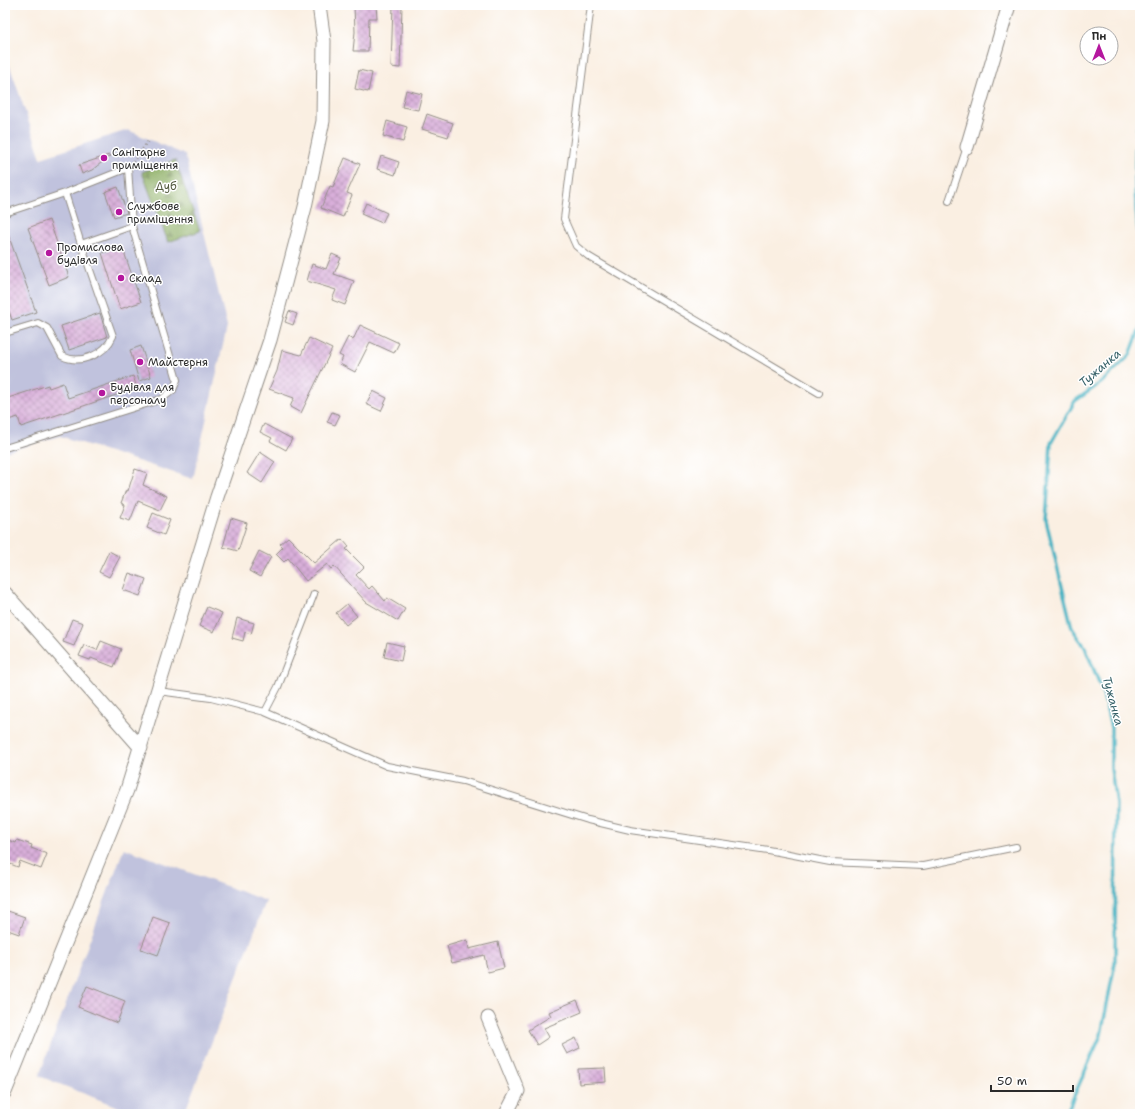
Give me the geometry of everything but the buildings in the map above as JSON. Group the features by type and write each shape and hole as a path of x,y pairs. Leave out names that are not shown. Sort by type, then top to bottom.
{"street":[{"path":"5,1092 127,790 218,497 270,340 305,207 323,121 324,41 319,5"},
{"path":"967,148 1009,5"},
{"path":"5,593 140,748"},
{"path":"488,1018 518,1091 506,1114"}],"lane":[{"path":"591,5 564,219 576,246 588,256 819,393"},
{"path":"949,201 967,148"},
{"path":"5,213 65,193 128,168 132,226 177,380 173,390 162,399 5,448"},
{"path":"5,333 38,323 47,328 62,356 77,361 90,357 110,344 113,336 65,193"},
{"path":"81,244 132,226"},
{"path":"265,712 278,687 314,594"},
{"path":"158,691 211,698 265,712 386,766 463,781 588,820 630,830 768,850 830,862 923,866 1016,847"}],"path":[{"path":"128,168 148,141"}],"shaded area":[{"path":"5,52 41,158 128,130 185,155 227,327 193,479 60,436 5,452"},
{"path":"124,848 266,901 184,1114 136,1114 39,1076"}],"green space":[{"name":"Дуб","path":"175,160 200,231 168,242 142,172"}],"waterway":[{"name":"Тужанка","path":"1140,124 1137,128 1135,173 1140,249"},
{"name":"Тужанка","path":"1066,1114 1101,1035 1115,963 1116,804 1111,769 1111,728 1102,690 1085,647 1072,628 1046,520 1051,443 1075,401 1102,382 1130,355 1140,328"}],"place":[{"name":"Санітарне приміщення","path":"104,158"},
{"name":"Службове приміщення","path":"119,212"},
{"name":"Промислова будівля","path":"49,253"},
{"name":"Склад","path":"121,278"},
{"name":"Майстерня","path":"140,362"},
{"name":"Будівля для персоналу","path":"102,393"}]}
